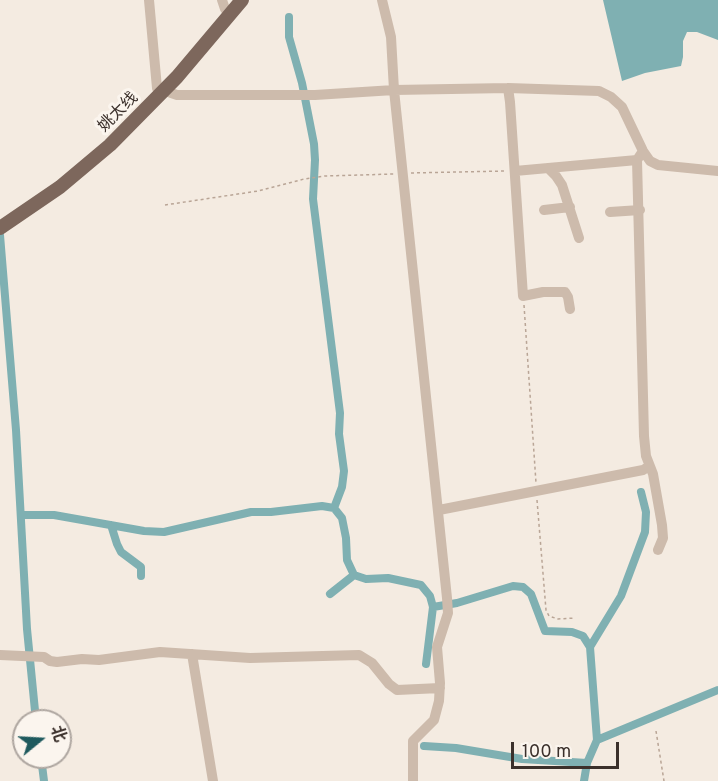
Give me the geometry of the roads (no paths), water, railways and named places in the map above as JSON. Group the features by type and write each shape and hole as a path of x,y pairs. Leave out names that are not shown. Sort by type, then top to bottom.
{"main road":[{"name":"姚太线","path":"0,228 9,216 81,159 160,89 242,0"},
{"name":"姚太线","path":"160,89 226,3"}],"street":[{"path":"149,0 160,89 186,96 315,95 394,90 508,88 599,91 611,97 622,107 640,156 644,436 663,538 658,550"},
{"path":"382,0 391,37 394,90 448,613 438,647 440,688 434,720 413,741 413,781"},
{"path":"508,88 523,296 543,292 565,292 570,309"},
{"path":"515,171 640,156 658,165 718,171"},
{"path":"548,168 562,186 579,238"},
{"path":"544,210 570,207"},
{"path":"610,212 640,210"},
{"path":"439,510 644,470 648,467"},
{"path":"0,655 44,657 57,662 82,659 99,660 160,652 250,658 359,655 372,663 397,690 440,688"},
{"path":"192,654 213,781"}],"water":[{"path":"603,0 718,0 718,40 697,32 687,32 683,41 681,66 645,73 622,81"}],"waterway":[{"path":"289,17 289,37 302,83 314,144 313,199 340,413 339,434 344,471 342,487 334,508"},
{"path":"0,235 16,430 27,629 35,709"},
{"path":"590,647 621,596 645,532 646,512 641,492"},
{"path":"21,515 54,515 144,531 164,532 251,512 322,506 334,508 342,518 347,560 354,575 366,579 388,578 421,585 430,596 433,607 457,603 513,586 523,587 531,594 545,631 572,632 583,636 590,647 597,740 587,763 584,781"},
{"path":"111,525 121,552 141,567 141,576"},
{"path":"330,594 354,575"},
{"path":"426,664 433,607"},
{"path":"597,740 718,690"},
{"path":"424,746 456,748 522,759 587,763"},
{"path":"42,769 44,781"}]}
